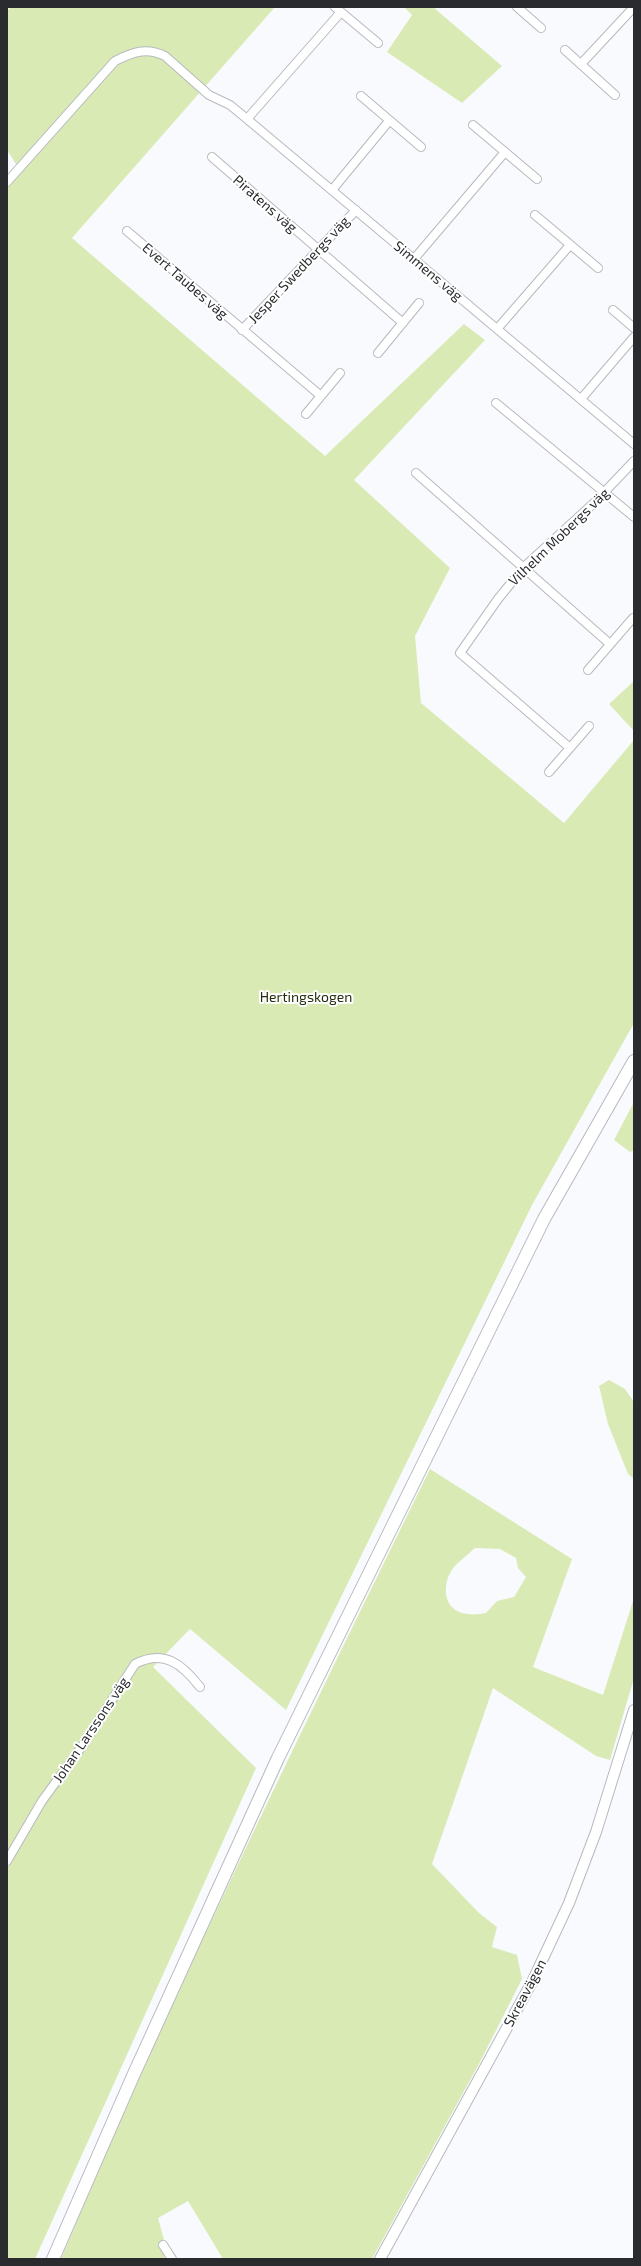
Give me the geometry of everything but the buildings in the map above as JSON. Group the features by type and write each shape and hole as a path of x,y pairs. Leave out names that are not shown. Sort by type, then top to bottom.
{"main road":[{"path":"53,2259 133,2076 278,1758 544,1219 634,1060"}],"street":[{"path":"517,7 540,28"},
{"path":"581,64 634,7"},
{"path":"247,119 338,9 378,43"},
{"name":"Simmens väg","path":"7,182 115,61 130,54 144,50 165,56 209,94 222,100 247,119 634,444"},
{"path":"565,50 615,95"},
{"path":"361,96 421,147"},
{"path":"332,190 389,121"},
{"path":"473,124 537,179"},
{"path":"414,259 505,152"},
{"name":"Piratens väg","path":"212,157 403,323"},
{"name":"Jesper Swedbergs väg","path":"242,330 356,210"},
{"path":"535,215 598,268"},
{"name":"Evert Taubes väg","path":"128,231 321,396"},
{"path":"497,329 570,245"},
{"path":"378,353 419,304"},
{"path":"613,310 634,328"},
{"path":"581,399 634,337"},
{"path":"306,414 340,373"},
{"path":"496,403 634,517"},
{"name":"Vilhelm Mobergs väg","path":"570,748 460,654 498,599 524,567 605,492 634,461"},
{"path":"416,473 610,644"},
{"path":"588,670 633,618"},
{"path":"549,772 589,726"},
{"name":"Johan Larssons väg","path":"7,1862 42,1801 85,1742 135,1664 146,1658 167,1659 186,1668 200,1686"},
{"name":"Skreavägen","path":"380,2259 532,1982 569,1902 596,1832 634,1710"},
{"path":"163,2245 172,2259"}],"green space":[{"name":"Hertingskogen","path":"11,7 275,7 72,238 325,456 464,324 485,340 354,480 450,568 415,636 421,703 564,823 634,740 634,1023 532,1205 286,1710 190,1629 153,1667 256,1768 35,2259 7,2259 7,188 21,172 7,150 7,11"},
{"path":"404,7 433,7 502,66 462,103 387,52 412,15"},
{"path":"634,681 634,731 609,704"},
{"path":"634,1102 634,1150 630,1152 614,1140"},
{"path":"609,1380 625,1389 634,1402 634,1479 628,1474 608,1424 599,1386"},
{"path":"430,1469 572,1559 533,1667 603,1695 634,1598 634,1678 610,1760 596,1756 493,1688 432,1864 479,1913 497,1927 492,1947 517,1955 522,1979 480,2062 372,2259 223,2259 188,2201 158,2218 164,2240 160,2243 165,2259 61,2259 193,1960","holes":["475,1548 500,1549 516,1558 518,1568 526,1577 514,1597 497,1601 486,1613 468,1614 459,1612 453,1608 446,1596 446,1588 447,1581 454,1567"]}]}
